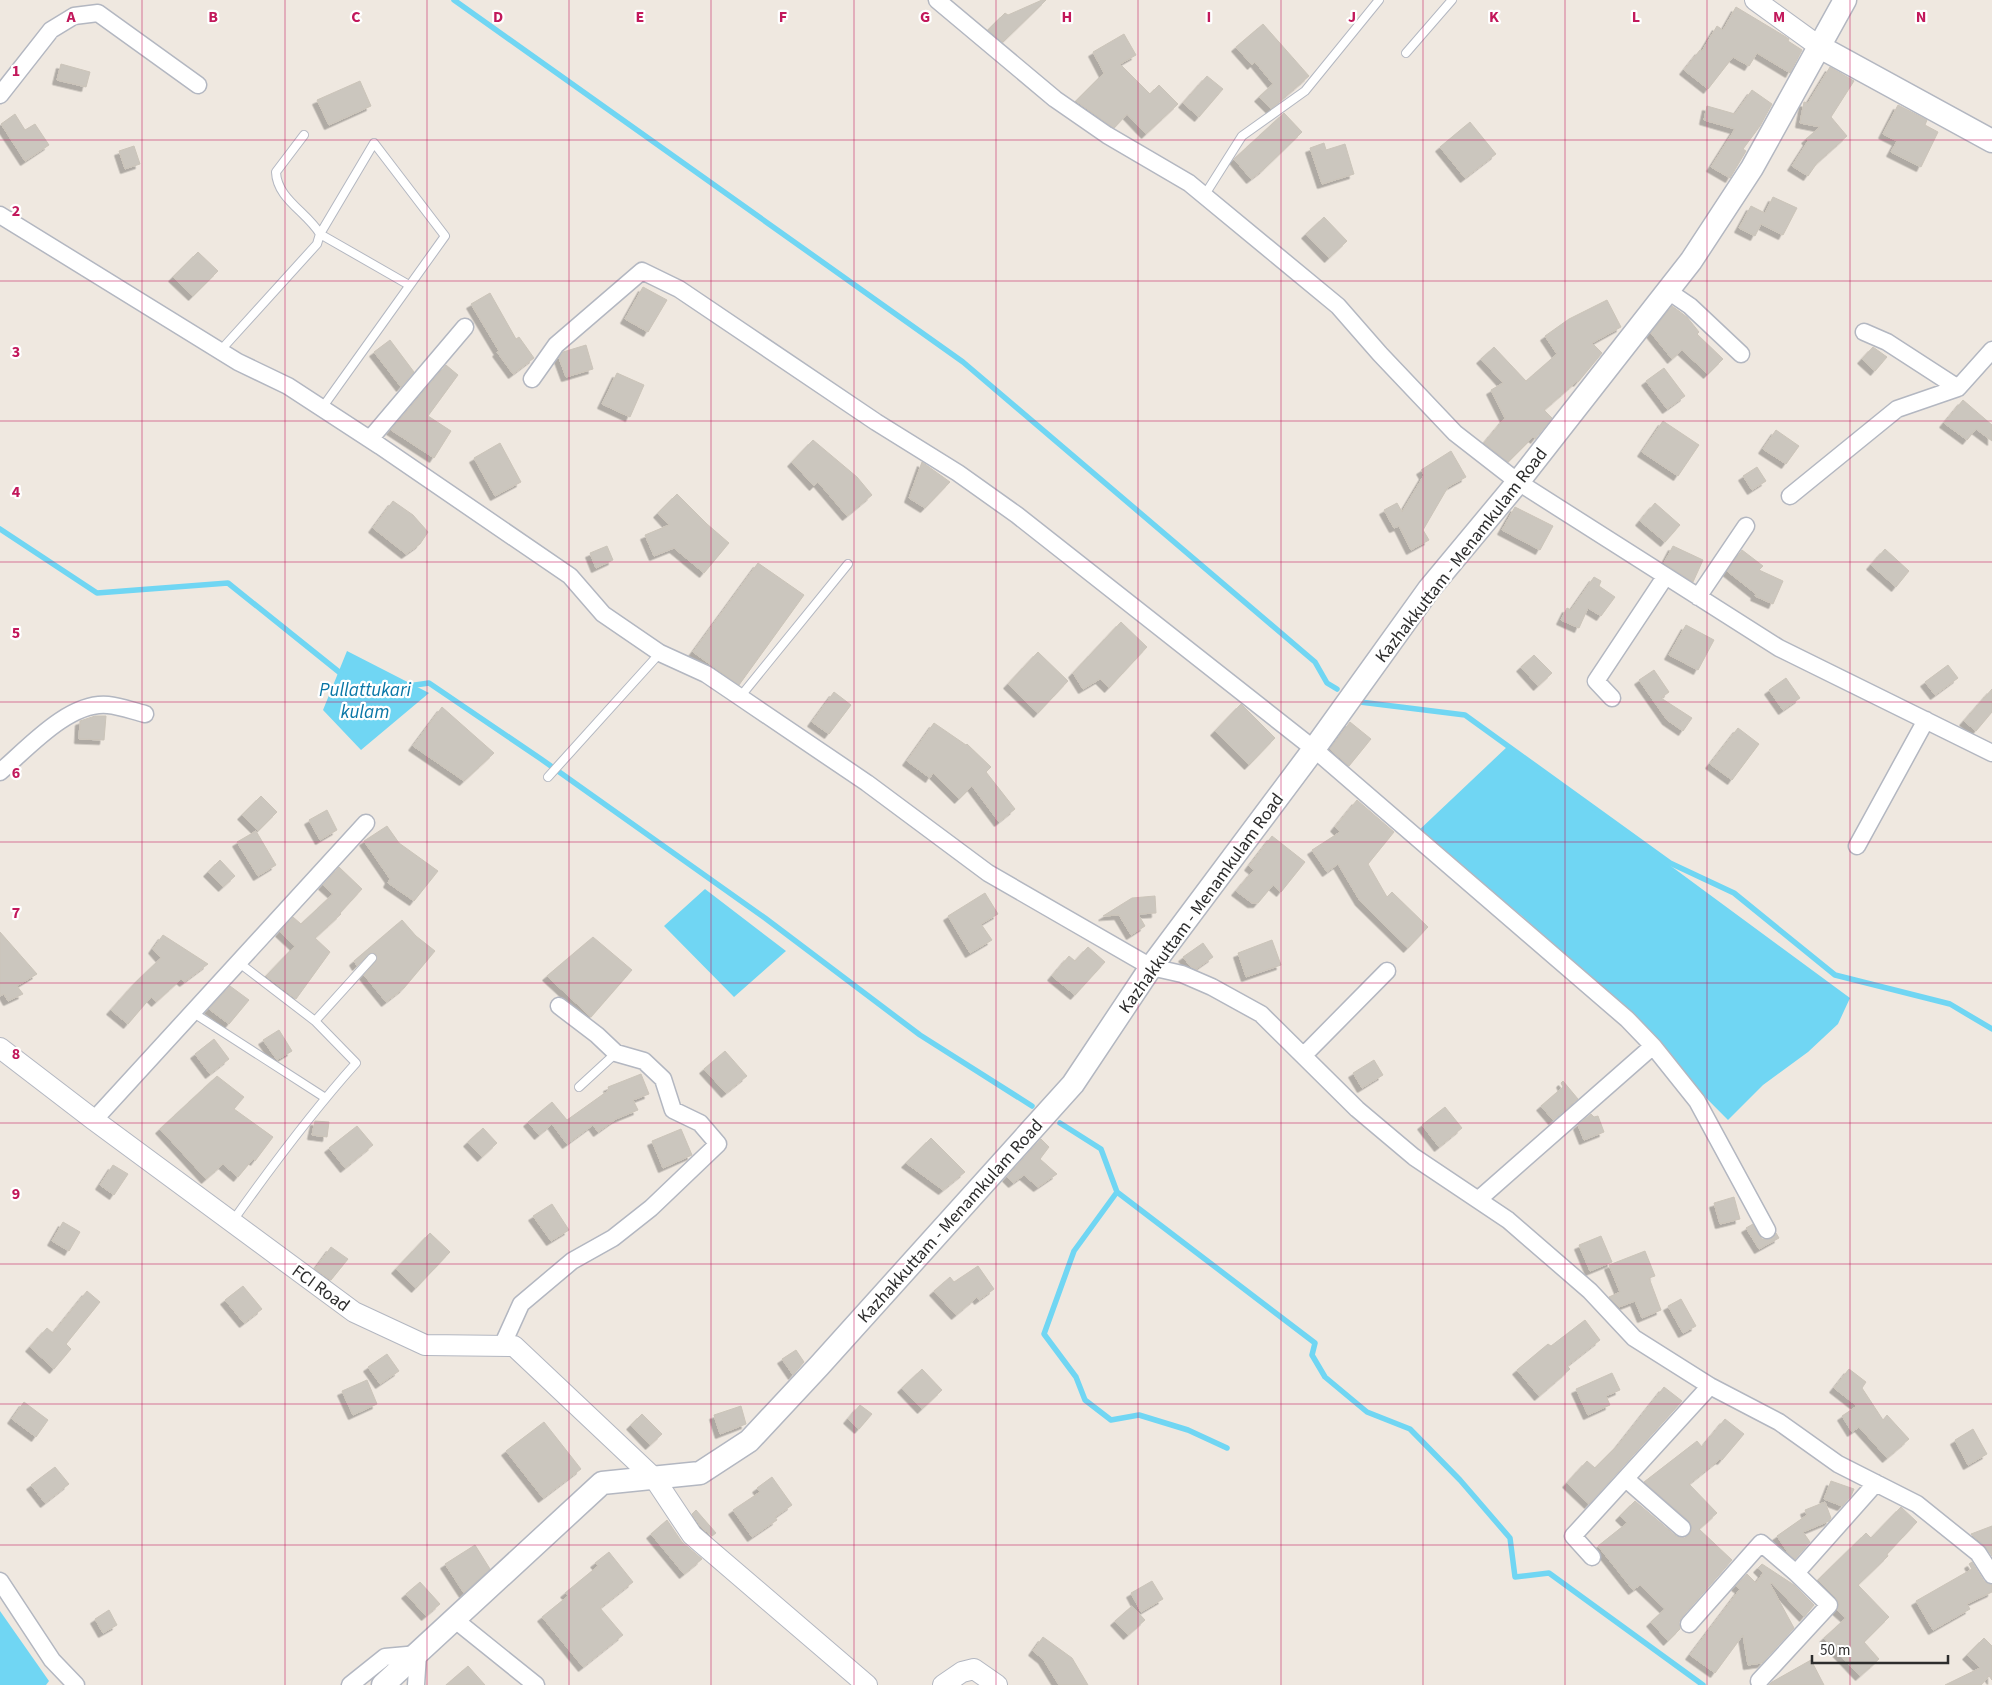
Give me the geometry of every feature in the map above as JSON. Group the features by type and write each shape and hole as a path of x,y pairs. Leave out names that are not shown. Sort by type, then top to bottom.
{"main road":[{"name":"Kazhakkuttam - Menamkulam Road","path":"383,1685 602,1482 700,1473 749,1440 819,1366 1074,1084 1151,967 1314,749 1429,589 1518,482 1691,261 1752,168 1845,0"},
{"path":"1820,47 1992,141"}],"street":[{"path":"937,0 1055,99 1107,135 1189,184 1338,306 1380,354 1455,433 1518,482 1779,648 1992,753"},
{"path":"1755,0 1820,47"},
{"path":"0,95 51,30 74,16 98,13 198,85"},
{"path":"0,215 220,352 288,386 370,439 570,576 603,614 660,654 706,674 867,783 988,873 1151,967 1182,974 1212,987 1261,1014 1357,1110 1414,1157 1508,1220 1590,1291 1634,1338 1710,1386 1779,1422 1838,1464 1917,1504 1978,1553 1992,1575"},
{"path":"532,379 556,345 642,271 679,289 876,422 958,473 1017,515 1314,749 1620,1012 1653,1046 1697,1101 1767,1230"},
{"path":"1668,291 1690,306 1741,354"},
{"path":"370,439 464,327"},
{"path":"1864,332 1887,342 1958,388"},
{"path":"1790,496 1896,408 1958,388 1992,350"},
{"path":"1698,597 1746,526"},
{"path":"1612,698 1596,681 1665,576"},
{"path":"0,772 57,723 74,712 90,707 107,705 146,714"},
{"path":"1857,846 1926,720"},
{"path":"94,1120 366,823"},
{"path":"1304,1055 1387,970"},
{"path":"502,1346 521,1304 572,1261 613,1238 652,1208 718,1144 700,1123 673,1110 663,1079 644,1060 616,1053 597,1035 559,1006"},
{"path":"1479,1199 1653,1046"},
{"name":"FCI Road","path":"0,1048 94,1120 354,1312 425,1345 514,1346 654,1478 692,1535 867,1685"},
{"path":"1592,1557 1573,1536 1710,1386"},
{"path":"1626,1479 1682,1528"},
{"path":"1796,1573 1876,1483"},
{"path":"1689,1624 1761,1543 1829,1605 1759,1681"},
{"path":"0,1581 52,1660 76,1685"},
{"path":"454,1619 536,1685"},
{"path":"350,1685 385,1657 418,1654 416,1685"},
{"path":"943,1685 962,1672 974,1669 997,1685"}],"lane":[{"path":"1204,196 1242,136 1305,91 1379,0"},
{"path":"1406,53 1452,0"},
{"path":"304,135 276,172 276,181 281,192 314,225 320,234 409,285"},
{"path":"220,352 317,244 320,234 374,143 444,236 322,408"},
{"path":"740,697 848,564"},
{"path":"548,777 660,654"},
{"path":"315,1021 372,958"},
{"path":"232,1222 266,1173 324,1097 356,1062 315,1021 238,962"},
{"path":"192,1012 324,1097"},
{"path":"579,1087 616,1053"}],"water":[{"name":"Pullattukari kulam","path":"347,651 429,693 361,750 323,710"},
{"path":"1508,746 1850,998 1838,1024 1808,1052 1763,1085 1728,1120 1567,958 1522,916 1416,833"},
{"path":"705,889 786,951 734,997 664,926"},
{"path":"0,1611 49,1681 46,1685 0,1685"}],"building":[{"path":"1046,0 1003,42 988,30 1005,13 1008,15"},
{"path":"1736,7 1786,37 1789,39 1788,41 1802,50 1790,73 1757,53 1749,66 1733,57 1708,89 1684,70 1700,50 1702,51 1717,26 1723,30"},
{"path":"1263,24 1309,76 1271,109 1259,97 1273,84 1255,62 1252,65 1236,47"},
{"path":"1124,34 1136,55 1120,64 1150,94 1159,85 1178,104 1146,134 1127,114 1114,128 1076,101 1104,73 1093,52"},
{"path":"61,64 90,72 86,87 57,80"},
{"path":"1830,67 1854,81 1831,117 1847,136 1817,163 1808,176 1792,166 1808,141 1806,139 1820,127 1800,123 1804,102 1808,103"},
{"path":"1207,76 1223,89 1199,117 1183,103"},
{"path":"360,81 371,106 329,125 317,100"},
{"path":"1752,90 1772,104 1760,126 1743,149 1746,151 1730,178 1711,167 1735,129 1704,120 1707,106 1735,114"},
{"path":"1898,105 1927,120 1925,125 1938,132 1921,167 1891,152 1897,141 1883,134"},
{"path":"1284,113 1302,132 1251,179 1234,159"},
{"path":"15,114 25,130 35,124 49,145 25,161 1,124"},
{"path":"1470,122 1496,154 1465,178 1440,147"},
{"path":"1324,143 1326,150 1345,144 1354,174 1322,184 1310,148"},
{"path":"134,146 140,164 125,169 119,151"},
{"path":"1773,197 1797,208 1783,235 1761,224 1755,236 1739,228 1751,206 1765,213"},
{"path":"1324,217 1347,241 1329,258 1306,234"},
{"path":"198,252 218,271 193,296 173,277"},
{"path":"643,287 667,300 648,332 625,319"},
{"path":"490,293 516,339 519,337 534,358 513,374 497,352 499,351 471,304"},
{"path":"1607,300 1621,327 1592,343 1602,353 1578,382 1544,410 1552,418 1535,439 1533,437 1508,462 1484,443 1505,418 1491,390 1503,383 1481,359 1494,347 1526,381 1557,354 1545,336 1569,319"},
{"path":"1672,306 1687,317 1699,332 1697,334 1723,359 1708,374 1682,350 1672,359 1651,333"},
{"path":"390,340 414,372 401,387 374,352"},
{"path":"586,345 593,369 566,377 559,358 563,352"},
{"path":"1873,347 1887,357 1875,371 1862,359"},
{"path":"446,365 458,375 428,416 451,431 434,458 391,430"},
{"path":"1664,368 1685,396 1667,409 1646,381"},
{"path":"617,373 644,385 630,417 602,404"},
{"path":"1963,400 1992,425 1992,441 1976,429 1967,440 1944,423"},
{"path":"1663,421 1699,445 1678,476 1642,452"},
{"path":"1776,430 1799,446 1786,464 1763,449"},
{"path":"813,440 857,477 872,495 847,516 818,482 814,486 792,462"},
{"path":"500,443 521,482 495,496 474,458"},
{"path":"1451,451 1466,477 1448,487 1423,530 1429,540 1411,550 1399,526 1394,528 1384,510 1397,503 1402,512 1424,475 1421,470"},
{"path":"922,462 950,482 925,508 909,498"},
{"path":"1757,467 1766,481 1752,490 1743,476"},
{"path":"677,494 729,543 704,573 674,548 654,556 645,535 669,525 658,513"},
{"path":"393,501 413,515 428,532 420,544 406,554 373,528"},
{"path":"1655,503 1680,525 1665,542 1640,521"},
{"path":"1515,507 1553,526 1540,550 1502,530"},
{"path":"607,546 613,560 596,568 590,553"},
{"path":"1673,546 1703,560 1693,582 1664,563"},
{"path":"1885,549 1909,571 1896,587 1871,565"},
{"path":"1742,550 1763,566 1759,570 1783,581 1773,604 1755,596 1756,594 1727,571"},
{"path":"758,563 804,595 739,685 693,652"},
{"path":"1594,577 1601,581 1599,586 1615,597 1601,616 1588,608 1579,628 1561,620 1567,608 1571,610"},
{"path":"1121,622 1147,647 1109,688 1100,679 1083,689 1073,673"},
{"path":"1686,625 1714,640 1698,670 1669,655"},
{"path":"1038,652 1068,681 1038,713 1008,684"},
{"path":"1534,655 1552,673 1538,686 1521,667"},
{"path":"1948,665 1958,678 1935,695 1925,682"},
{"path":"1654,670 1669,692 1661,698 1692,718 1683,731 1667,720 1639,680"},
{"path":"1786,678 1800,698 1783,710 1769,690"},
{"path":"1992,689 1992,712 1976,731 1964,721"},
{"path":"834,692 851,705 829,734 812,722"},
{"path":"1241,704 1275,738 1249,765 1215,731"},
{"path":"442,707 494,753 464,781 413,746"},
{"path":"95,716 106,716 104,740 79,739 80,721"},
{"path":"1350,722 1371,739 1349,766 1330,749"},
{"path":"934,723 967,744 991,767 986,772 1015,809 999,822 972,786 959,799 933,773 930,778 907,761"},
{"path":"1738,728 1759,744 1732,780 1710,764"},
{"path":"261,796 277,812 258,831 242,815"},
{"path":"1357,800 1394,832 1368,864 1387,897 1392,892 1428,927 1408,948 1360,901 1338,864 1327,872 1312,850 1340,832 1335,827"},
{"path":"327,810 337,830 320,840 309,820"},
{"path":"387,826 399,843 438,871 414,901 388,883 390,879 364,841"},
{"path":"256,831 276,865 258,876 237,842"},
{"path":"1272,836 1305,862 1281,892 1273,885 1258,903 1252,903 1236,891 1254,870 1249,866"},
{"path":"220,860 235,876 223,887 208,872"},
{"path":"339,867 362,889 341,914 315,938 330,952 296,999 266,976 295,946 280,932 293,917 301,924 333,894 323,885"},
{"path":"985,893 998,914 981,924 992,940 970,953 948,916"},
{"path":"1155,896 1156,913 1138,914 1145,926 1131,935 1119,915 1103,916 1132,898"},
{"path":"402,920 416,936 435,951 404,988 386,1002 364,975 376,961 376,954 370,953 357,966 354,961"},
{"path":"0,932 37,974 17,986 23,994 8,1001 4,994 0,996"},
{"path":"163,935 208,964 184,982 181,979 156,1002 151,997 128,1024 111,1010 161,958 153,949"},
{"path":"593,937 632,970 591,1017 547,976"},
{"path":"1272,940 1281,965 1246,977 1238,953"},
{"path":"1203,943 1213,957 1196,969 1190,966 1183,957"},
{"path":"1088,947 1105,962 1075,995 1052,976 1069,956 1075,961"},
{"path":"230,986 249,1000 229,1024 209,1009"},
{"path":"279,1030 292,1051 277,1060 263,1040"},
{"path":"214,1039 229,1059 210,1074 195,1054"},
{"path":"725,1051 747,1076 726,1093 704,1069"},
{"path":"1374,1060 1383,1075 1362,1088 1353,1073"},
{"path":"641,1074 649,1094 633,1100 638,1110 616,1119 598,1132 593,1125 567,1144 552,1124 539,1135 528,1122 552,1102 567,1120 609,1090 608,1087"},
{"path":"217,1076 244,1097 234,1109 273,1137 255,1161 253,1159 238,1177 223,1164 206,1179 160,1129"},
{"path":"1563,1081 1578,1099 1553,1120 1541,1106 1563,1087 1561,1083"},
{"path":"1445,1107 1462,1128 1439,1147 1422,1125"},
{"path":"1591,1114 1594,1117 1598,1116 1604,1132 1584,1140 1578,1125"},
{"path":"315,1121 329,1122 327,1137 312,1135"},
{"path":"357,1126 373,1145 345,1168 329,1148"},
{"path":"483,1128 497,1143 482,1157 468,1142"},
{"path":"681,1129 692,1155 663,1168 652,1141"},
{"path":"931,1138 965,1172 943,1190 906,1163"},
{"path":"1041,1139 1049,1147 1040,1159 1057,1174 1038,1187 1024,1175 1013,1183 1007,1177"},
{"path":"113,1165 128,1174 114,1195 100,1185"},
{"path":"1734,1197 1740,1219 1720,1224 1714,1203"},
{"path":"552,1204 569,1230 551,1241 533,1216"},
{"path":"63,1222 80,1232 69,1251 52,1241"},
{"path":"1753,1224 1762,1239 1771,1239 1776,1233 1779,1238 1759,1249 1746,1228"},
{"path":"430,1233 450,1252 416,1288 396,1269"},
{"path":"1601,1236 1612,1262 1590,1271 1579,1245"},
{"path":"331,1247 348,1259 331,1280 315,1269"},
{"path":"1645,1251 1655,1276 1649,1278 1661,1310 1642,1318 1635,1301 1619,1307 1609,1297 1620,1292 1609,1265"},
{"path":"978,1266 994,1289 979,1300 977,1297 956,1315 934,1291 950,1277 954,1282"},
{"path":"243,1286 262,1309 244,1323 225,1300"},
{"path":"87,1291 100,1302 66,1344 71,1349 54,1369 30,1347 47,1328 53,1333"},
{"path":"1681,1299 1696,1326 1683,1333 1668,1306"},
{"path":"1585,1320 1600,1340 1567,1366 1570,1369 1539,1396 1517,1370 1548,1344 1551,1346"},
{"path":"796,1350 804,1362 793,1375 782,1359"},
{"path":"387,1354 399,1371 380,1384 368,1367"},
{"path":"922,1369 942,1390 922,1409 902,1388"},
{"path":"1849,1369 1866,1382 1862,1388 1883,1420 1887,1415 1909,1439 1887,1458 1859,1427 1852,1432 1842,1416 1857,1406 1834,1388"},
{"path":"1612,1373 1620,1390 1606,1396 1610,1405 1588,1415 1576,1389"},
{"path":"367,1380 377,1404 353,1415 342,1391"},
{"path":"1664,1387 1682,1401 1589,1504 1567,1483 1587,1461 1595,1468 1619,1444"},
{"path":"24,1402 48,1420 36,1437 12,1419"},
{"path":"860,1405 872,1414 859,1429 848,1419"},
{"path":"741,1406 746,1424 720,1434 714,1415"},
{"path":"642,1414 662,1434 650,1445 631,1425"},
{"path":"1725,1419 1744,1434 1722,1460 1720,1459 1689,1484 1717,1513 1699,1529 1732,1560 1682,1617 1679,1622 1680,1629 1668,1641 1651,1622 1665,1609 1640,1585 1633,1590 1598,1546 1627,1523 1620,1516 1635,1501 1676,1536 1685,1538 1689,1535 1692,1529 1689,1521 1644,1482 1697,1441 1702,1447"},
{"path":"544,1422 581,1469 543,1498 506,1451"},
{"path":"1973,1429 1987,1454 1968,1465 1955,1440"},
{"path":"55,1467 69,1484 45,1503 31,1485"},
{"path":"772,1477 792,1505 775,1517 777,1520 752,1537 733,1510 760,1492 757,1488"},
{"path":"1831,1481 1854,1489 1851,1496 1842,1506 1824,1499"},
{"path":"1825,1502 1831,1518 1829,1521 1803,1532 1810,1542 1795,1559 1789,1554 1777,1536 1807,1515 1805,1510"},
{"path":"1901,1507 1917,1522 1887,1554 1888,1556 1858,1585 1889,1617 1864,1642 1879,1659 1860,1676 1824,1638 1846,1618 1837,1610 1839,1603 1836,1598 1818,1580 1866,1533 1871,1538"},
{"path":"696,1510 716,1533 712,1536 701,1527 692,1514"},
{"path":"667,1520 682,1542 702,1559 684,1574 651,1534"},
{"path":"1992,1526 1992,1556 1984,1545 1971,1534"},
{"path":"475,1545 490,1569 464,1593 445,1564"},
{"path":"609,1552 633,1582 600,1608 623,1635 583,1667 542,1617 568,1596 565,1593 598,1566 595,1563"},
{"path":"1972,1562 1984,1581 1992,1585 1992,1592 1967,1604 1970,1609 1933,1630 1916,1601 1972,1569 1969,1564"},
{"path":"1762,1564 1794,1585 1814,1605 1804,1617 1772,1583 1770,1584 1794,1628 1762,1663 1748,1665 1743,1635 1715,1673 1690,1655 1740,1589 1736,1586 1747,1574 1756,1583 1763,1573 1758,1568"},
{"path":"1152,1581 1163,1599 1141,1612 1131,1593"},
{"path":"420,1582 440,1604 426,1616 406,1594"},
{"path":"1132,1606 1145,1620 1128,1635 1115,1621"},
{"path":"109,1610 117,1625 103,1633 95,1619"},
{"path":"1043,1637 1072,1658 1088,1685 1059,1685 1043,1659 1033,1651"},
{"path":"1984,1638 1992,1646 1992,1680 1989,1676 1981,1685 1945,1685 1980,1668 1967,1655"},
{"path":"1811,1660 1824,1685 1769,1685 1772,1682"},
{"path":"468,1666 485,1685 446,1685"}],"waterway":[{"path":"454,0 963,362 1315,662 1327,683 1337,689"},
{"path":"0,529 97,593 228,583 344,676"},
{"path":"408,686 429,683 541,759 765,918 920,1035 1032,1106"},
{"path":"1360,702 1465,715 1670,863 1734,893 1835,975 1950,1004 1992,1029"},
{"path":"1060,1123 1101,1149 1117,1192"},
{"path":"1227,1448 1188,1430 1139,1415 1111,1420 1085,1400 1076,1377 1044,1334 1074,1251 1117,1192 1315,1343 1312,1355 1325,1377 1367,1412 1410,1429 1460,1480 1510,1538 1515,1577 1549,1573 1703,1685"}]}
